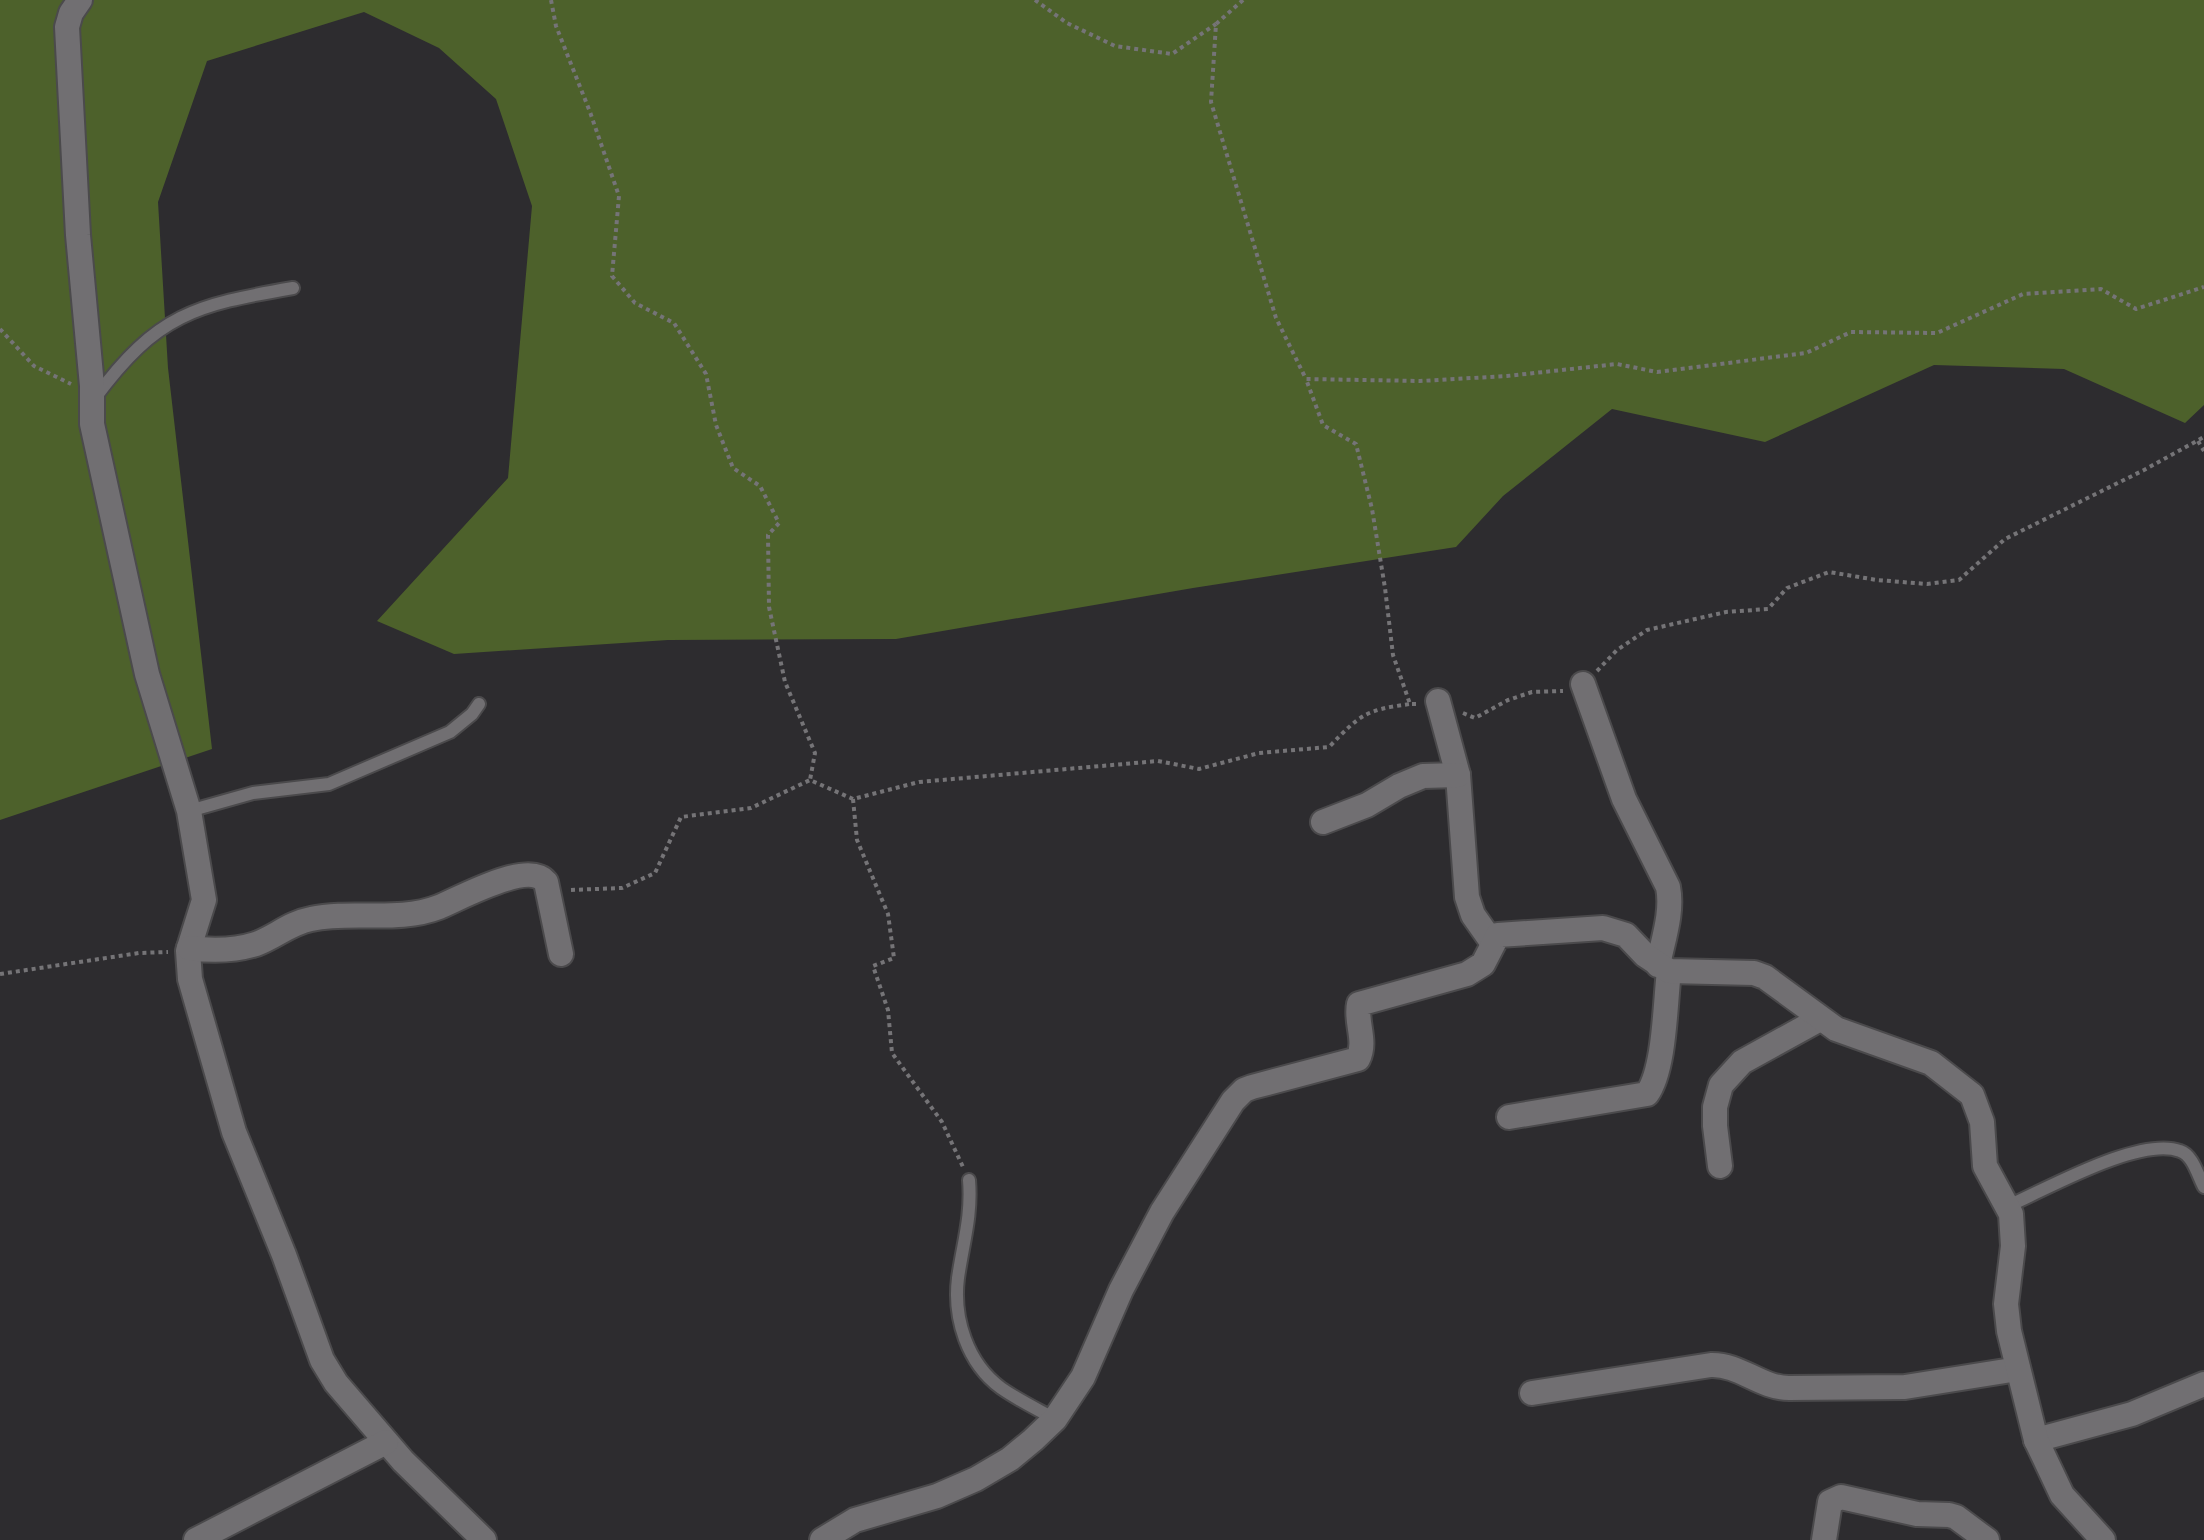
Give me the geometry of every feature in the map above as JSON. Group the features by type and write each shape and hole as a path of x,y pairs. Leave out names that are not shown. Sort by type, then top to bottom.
{"street":[{"path":"80,0 71,13 67,27 78,235 94,443 147,674 189,811 204,900 189,950 190,979 234,1132 322,1360 336,1383 386,1442 484,1540"},
{"path":"1509,1117 1647,1094 1658,1066 1670,899 1668,887 1624,799 1583,684"},
{"path":"1438,701 1458,775 1467,897 1473,915 1492,942"},
{"path":"1323,822 1367,805 1423,776 1458,775"},
{"path":"189,950 213,951 258,943 296,922 314,918 417,914 518,876 543,877 549,891 561,954"},
{"path":"822,1540 855,1520 937,1496 976,1479 1010,1459 1055,1419 1083,1377 1121,1290 1162,1212 1238,1095 1252,1087 1358,1059 1362,1045 1357,1013 1359,1004 1467,974 1483,964 1492,942 1503,933 1603,928 1626,935 1663,968 1754,973 1778,983 1820,1019 1856,1037 1931,1063 1963,1085 1978,1105 1982,1122 1982,1149 1989,1177 2008,1206 2012,1223 2013,1246 2006,1304 2036,1440 2062,1495 2103,1540"},
{"path":"1720,1166 1715,1116 1721,1085 1742,1062 1820,1019"},
{"path":"1532,1393 1711,1365 1734,1367 1780,1388 1905,1387 2018,1369"},
{"path":"2036,1440 2132,1414 2204,1384"},
{"path":"196,1540 386,1442"},
{"path":"1824,1540 1830,1502 1841,1497 1917,1514 1956,1517 1987,1540"}],"lane":[{"path":"91,399 128,356 176,320 217,303 293,288"},
{"path":"189,811 253,793 329,784 450,732 479,704"},
{"path":"2008,1206 2093,1166 2144,1151 2183,1152 2193,1164 2204,1187"},
{"path":"969,1180 971,1207 958,1280 958,1309 964,1340 977,1363 1001,1387 1055,1419"}],"path":[{"path":"551,0 556,26 619,196 612,276 635,303 674,323 706,374 716,425 733,468 760,486 779,523 768,535 769,607 785,682 815,753 810,780"},
{"path":"1035,0 1067,23 1115,46 1172,54 1216,24 1243,0"},
{"path":"1216,24 1211,102 1263,266 1276,318 1306,379 1323,425 1356,444 1372,509 1393,655 1410,704"},
{"path":"1306,379 1420,381 1507,376 1617,364 1657,372 1806,353 1851,332 1937,333 2023,294 2101,289 2136,309 2204,287"},
{"path":"0,329 34,366 91,399"},
{"path":"549,891 622,888 655,873 681,817 751,808 810,780 853,799 919,782 1158,761 1199,769 1259,753 1329,747 1351,724 1373,709 1438,701 1475,718 1532,692 1558,692 1583,684 1617,650 1647,630 1726,612 1768,609 1787,588 1829,572 1927,584 1959,580 2005,539 2204,437"},
{"path":"2198,441 2204,451"},
{"path":"853,799 857,840 888,914 894,958 873,966 888,1010 892,1053 942,1122 969,1180"},
{"path":"0,974 139,953 189,950"}],"green space":[{"path":"0,0 2204,0 2204,405 2185,423 2064,369 1934,365 1765,442 1612,409 1503,496 1456,547 896,639 668,640 454,654 377,621 508,478 532,206 496,99 439,48 364,12 207,61 158,202 168,368 212,749 0,820"}]}
